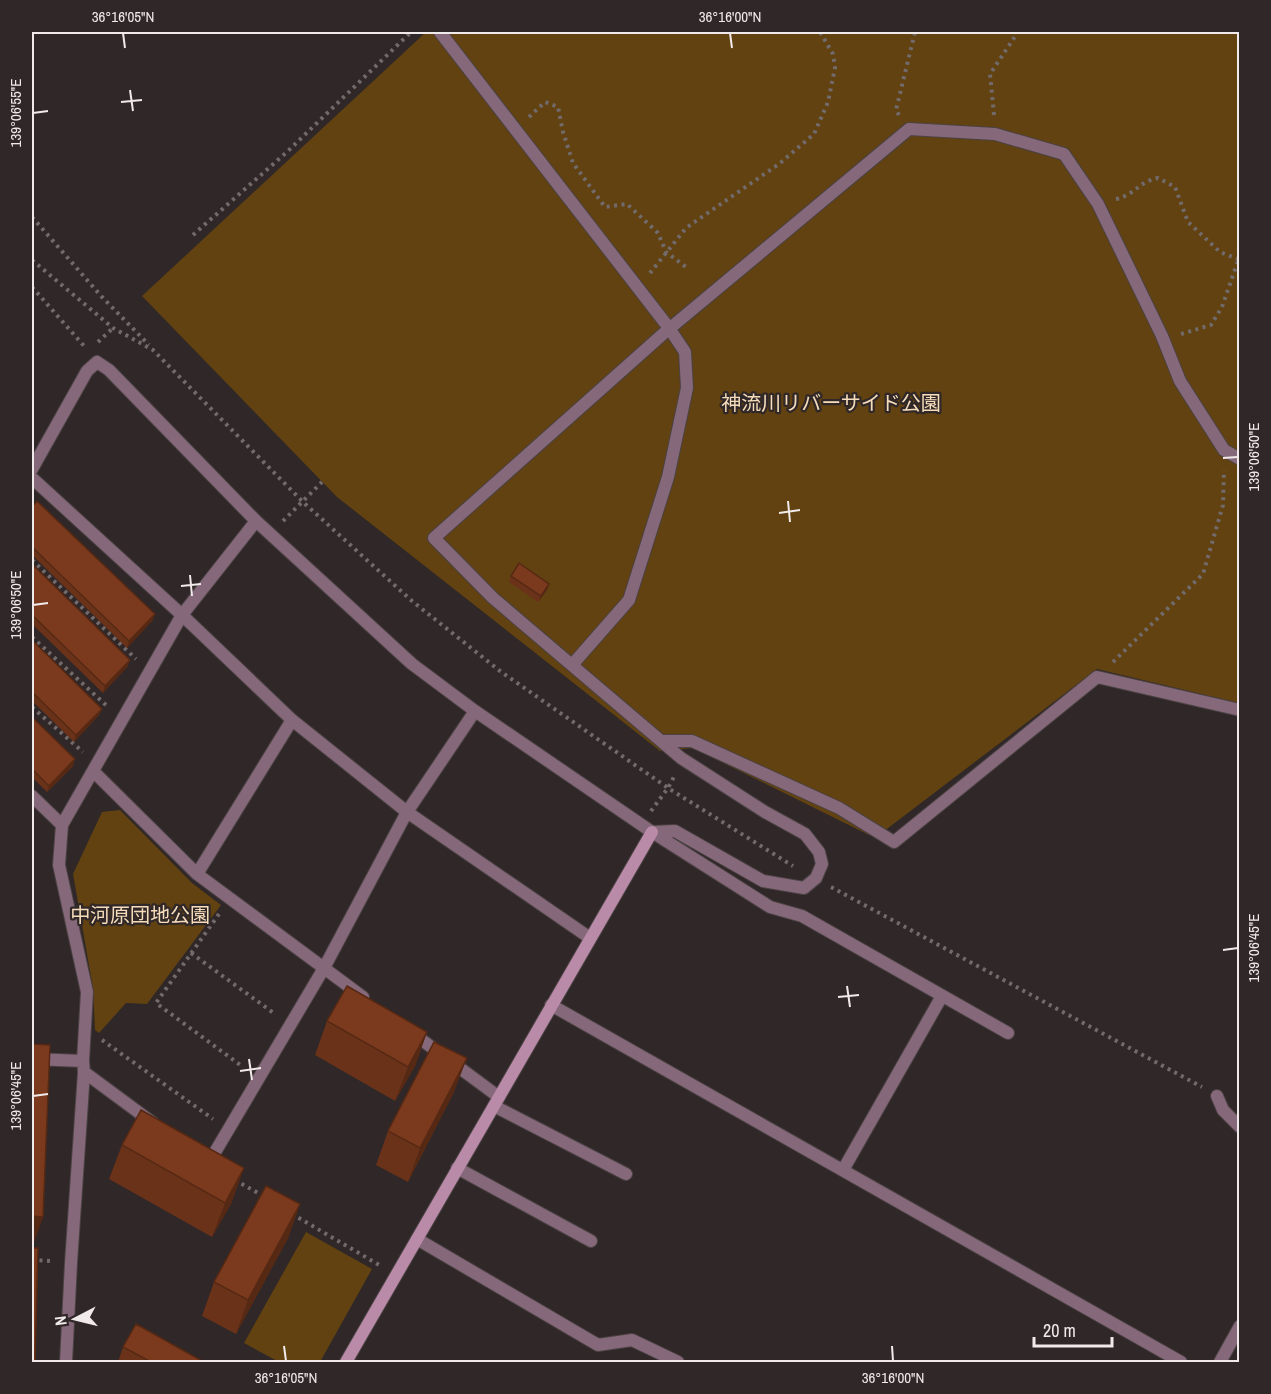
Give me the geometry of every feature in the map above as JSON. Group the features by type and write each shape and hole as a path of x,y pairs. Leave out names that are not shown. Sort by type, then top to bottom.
{"street":[{"path":"440,32 669,328 685,352 687,388 668,477 629,600 572,665"},
{"path":"652,832 675,831 763,881 792,887 804,888 816,878 822,864 819,852 805,834 765,812 682,759 493,598 434,538 669,328 909,129 995,134 1064,154 1098,204 1162,336 1180,381 1224,450 1239,459"},
{"path":"32,469 87,371 97,362 109,370 174,439 270,534 412,664 475,711 652,832 770,907 802,916 1008,1033"},
{"path":"32,478 182,615 292,720 408,812 590,938"},
{"path":"66,1362 87,992 59,865 62,825 182,615 256,520"},
{"path":"663,741 692,741 838,808 894,842 1097,677 1239,710"},
{"path":"204,1161 229,1131 324,968 408,812 475,711"},
{"path":"196,874 292,720"},
{"path":"95,768 196,874 370,1002"},
{"path":"32,796 62,825"},
{"path":"346,1362 652,832"},
{"path":"843,1170 942,996"},
{"path":"551,1005 1181,1362"},
{"path":"397,1023 496,1101 626,1174"},
{"path":"32,1059 83,1066 161,1129"},
{"path":"1217,1096 1223,1110 1239,1127"},
{"path":"457,1168 591,1240"},
{"path":"417,1239 598,1345 632,1340 678,1362"},
{"path":"1220,1362 1239,1326"}],"path":[{"path":"193,235 288,151 411,32"},
{"path":"635,284 653,271 686,228 779,164 814,135 828,102 835,68 833,54 819,32"},
{"path":"909,129 896,110 915,32"},
{"path":"995,134 990,74 1018,32"},
{"path":"515,128 545,102 558,107 573,163 605,207 627,204 658,233 666,252 686,267"},
{"path":"1098,204 1127,197 1146,180 1158,178 1174,187 1188,222 1220,252 1239,258 1222,307 1211,325 1185,333 1162,336"},
{"path":"32,217 102,297 153,350"},
{"path":"32,287 97,362"},
{"path":"88,351 113,328"},
{"path":"1097,677 1203,574 1223,505 1224,450"},
{"path":"270,534 322,482"},
{"path":"32,560 149,672"},
{"path":"32,637 122,720"},
{"path":"32,707 95,768"},
{"path":"642,824 668,788"},
{"path":"229,898 156,1003 259,1079"},
{"path":"191,953 290,1025"},
{"path":"85,1027 229,1131"},
{"path":"204,1161 268,1199"},
{"path":"288,1211 396,1275"}],"green space":[{"name":"神流川リバーサイド公園","path":"426,32 1239,32 1239,703 1097,669 875,838 693,748 660,751 337,497 142,296"},
{"name":"中河原団地公園","path":"120,810 192,883 221,905 147,1004 126,1003 99,1033 95,1030 93,988 73,874 102,812"},
{"path":"306,1232 372,1269 320,1362 279,1362 244,1343"}],"building":[{"path":"37,501 155,614 129,641 32,547 32,507"},
{"path":"519,563 549,584 541,596 511,576"},
{"path":"32,564 130,660 105,686 32,615"},
{"path":"32,640 102,709 76,735 32,692"},
{"path":"32,717 75,759 49,786 32,769"},
{"path":"347,986 427,1032 408,1067 327,1021"},
{"path":"434,1042 467,1058 420,1148 388,1131"},
{"path":"32,1044 50,1045 43,1217 32,1216"},
{"path":"141,1110 244,1168 225,1203 122,1145"},
{"path":"266,1186 300,1204 248,1300 214,1282"},
{"path":"32,1248 38,1248 35,1362 32,1362"},
{"path":"136,1324 204,1362 151,1362 123,1347"}]}
